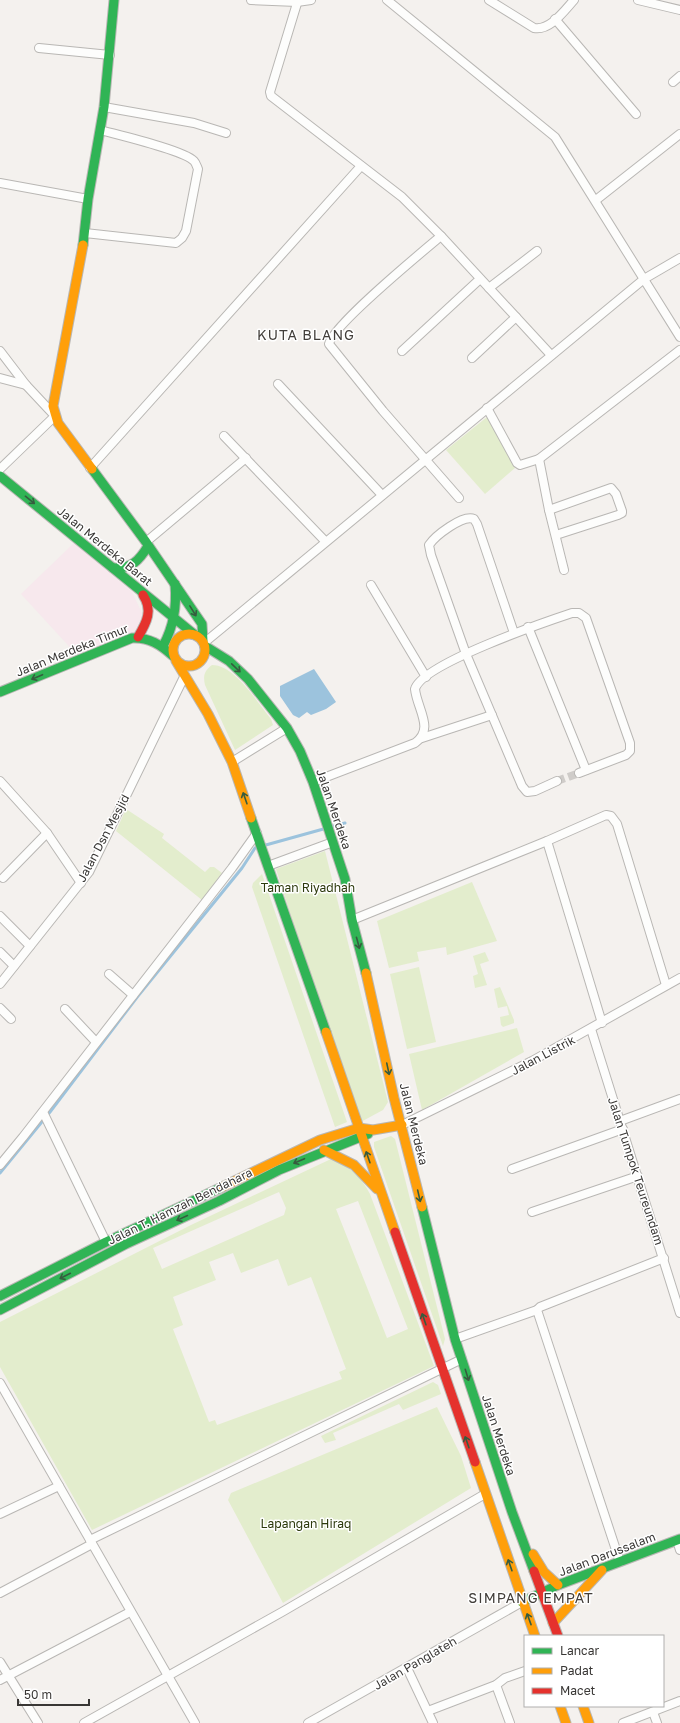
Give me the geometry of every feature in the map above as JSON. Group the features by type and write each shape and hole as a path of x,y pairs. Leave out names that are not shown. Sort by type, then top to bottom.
{"main road":[{"path":"114,0 104,107 88,200 85,233 76,289 56,384 53,406 55,416 90,468 147,544 202,624 204,656 198,664 184,666 175,658"},
{"name":"Jalan Merdeka Barat","path":"0,476 195,635"},
{"path":"113,568 124,569 129,567 138,560 147,544"},
{"path":"163,646 172,628 177,594 175,584"},
{"path":"136,587 146,599 150,607 148,622 138,637"},
{"path":"204,644 195,635 184,634 175,640 173,645 175,658 184,677 208,714 232,762 535,1635"},
{"name":"Jalan Merdeka Timur","path":"0,692 122,641 138,637 150,640 163,646 175,658"},
{"name":"Jalan Merdeka","path":"204,644 229,661 248,679 286,728 300,751 326,818 344,880 352,920 442,1294 512,1512 558,1635"},
{"name":"Jalan T. Hamzah Bendahara","path":"0,1296 106,1242 282,1157 333,1135 359,1128 373,1130 402,1125"},
{"name":"Jalan T. Hamzah Bendahara","path":"0,1310 126,1244 220,1201 279,1170 324,1150 362,1137 373,1130"},
{"path":"324,1150 337,1154 352,1163 370,1180 382,1196"},
{"path":"512,1512 544,1572 558,1585"},
{"name":"Jalan Darussalam","path":"522,1602 542,1591 678,1539"},
{"path":"553,1623 604,1568"},
{"path":"560,1707 566,1723"},
{"path":"582,1707 588,1723"}],"street":[{"path":"251,0 311,0"},
{"path":"387,0 555,137 596,200 680,337"},
{"path":"489,0 534,28 545,27 574,0"},
{"path":"638,0 680,10"},
{"path":"297,1 270,92 271,96 402,197 441,236 551,355"},
{"path":"555,19 636,114"},
{"path":"40,48 110,55"},
{"path":"673,82 680,76"},
{"path":"104,107 194,122 226,133"},
{"path":"85,233 176,243 182,238 186,231 198,169 195,162 189,158 152,145 100,130"},
{"path":"596,200 680,134"},
{"path":"90,468 361,166"},
{"path":"0,183 88,200"},
{"path":"441,236 350,316 330,338 329,344 459,498"},
{"path":"489,288 537,251"},
{"path":"204,644 325,541 644,279 680,258"},
{"path":"402,351 480,279"},
{"path":"472,358 516,317"},
{"path":"487,408 517,463 520,465 539,459 680,350"},
{"path":"0,351 26,385 55,416 0,468"},
{"path":"0,378 26,385"},
{"path":"278,384 382,495"},
{"path":"224,436 325,541"},
{"path":"147,544 246,458"},
{"path":"539,459 549,510 564,570"},
{"path":"549,510 611,488 616,494 622,510 622,513 618,515 556,535"},
{"path":"514,632 474,519 467,518 434,538 429,545 430,555 466,654 522,786 527,792 535,792 557,781"},
{"path":"371,585 426,677"},
{"path":"422,738 425,728 415,689 416,685 426,677 466,654 514,632 528,627 572,613 579,613 586,618 630,743 630,751 626,754 582,771 528,627"},
{"name":"Jalan Dsn Mesjid","path":"0,984 81,883 88,872 184,677"},
{"path":"313,782 415,743 422,738 492,715"},
{"path":"232,762 286,728"},
{"path":"0,781 47,833 81,883"},
{"path":"352,920 547,841 606,815 611,816 614,818 666,985"},
{"path":"3,878 47,833"},
{"path":"0,1165 44,1114 96,1042 257,834"},
{"path":"267,863 333,840"},
{"path":"547,841 602,1023"},
{"path":"0,916 30,946"},
{"path":"0,952 14,966"},
{"path":"109,974 133,995"},
{"name":"Jalan Listrik","path":"402,1125 532,1061 680,978"},
{"path":"0,1008 11,1019"},
{"path":"65,1009 96,1042"},
{"name":"Jalan Tumpok Teureundam","path":"591,1029 664,1258 677,1289 680,1313"},
{"path":"512,1169 621,1125 680,1099"},
{"path":"44,1114 106,1242"},
{"path":"532,1212 638,1176"},
{"path":"455,1338 537,1310 540,1307 576,1292 664,1258"},
{"path":"537,1310 620,1562"},
{"path":"0,1593 91,1542 462,1359"},
{"path":"0,1383 195,1723"},
{"path":"0,1514 59,1486"},
{"path":"84,1723 167,1675 282,1612 485,1494"},
{"path":"678,1539 680,1550"},
{"name":"Jalan Panglateh","path":"308,1723 522,1602"},
{"path":"0,1680 130,1612"},
{"path":"0,1662 38,1723"},
{"path":"407,1668 433,1723"},
{"path":"428,1711 496,1685 505,1678 524,1671"},
{"path":"496,1685 510,1723"},
{"path":"623,1723 680,1700"},
{"path":"653,1712 657,1723"}],"shaded area":[{"path":"74,543 132,592 143,615 143,623 134,633 77,655 21,594"}],"green space":[{"path":"487,417 515,468 485,494 446,450"},
{"path":"212,665 229,671 237,678 252,694 271,719 273,725 235,750 205,685 205,674 207,669"},
{"path":"126,809 164,834 162,838 205,872 210,867 214,867 222,873 202,900 116,831"},
{"name":"Taman Riyadhah","path":"325,851 388,1102 383,1110 357,1124 276,869"},
{"path":"262,874 347,1122 335,1127 252,887 253,883"},
{"path":"472,882 497,941 447,955 446,947 417,952 419,961 389,968 377,921"},
{"path":"485,952 489,961 480,964 487,985 475,988 473,976 478,974 473,956"},
{"path":"419,967 436,1042 407,1049 390,974"},
{"path":"500,987 514,1020 514,1023 503,1027 501,1025 500,1017 509,1015 507,1006 498,1008 494,989"},
{"path":"517,1028 524,1052 422,1110 409,1054"},
{"path":"391,1136 395,1139 445,1339 443,1346 374,1147 374,1142"},
{"path":"331,1159 349,1168 363,1182 370,1194 434,1366 92,1530 0,1367 0,1322 191,1225","holes":["279,1192 286,1208 284,1215 162,1269 153,1248","358,1201 408,1329 387,1338 336,1209","233,1253 241,1273 278,1259 288,1286 311,1277 346,1369 339,1372 342,1379 217,1425 215,1420 209,1422 173,1329 183,1325 173,1297 216,1280 209,1262"]},
{"path":"433,1382 438,1385 441,1394 403,1410 399,1404 333,1433 336,1440 325,1443 321,1436"},
{"name":"Lapangan Hiraq","path":"437,1407 461,1456 471,1488 283,1603 228,1500 231,1493"}],"water":[{"path":"314,669 336,702 326,709 311,715 307,712 299,718 293,715 280,696 280,686"}],"waterway":[{"path":"0,1173 50,1112 138,996 242,868 255,848 345,823"}],"tunnel":[{"path":"557,781 579,773"}],"traffic: fast":[{"path":"83,245 88,199 104,107 114,0"},
{"path":"92,469 146,542 202,624 203,641"},
{"path":"0,476 195,635"},
{"path":"113,568 125,567 134,563 148,546"},
{"path":"163,646 170,631 174,616 176,600 175,584"},
{"path":"0,692 132,638 154,642 173,656"},
{"path":"205,646 229,661 248,679 287,728 300,751 313,782 345,879 352,920 366,973"},
{"path":"251,818 326,1032"},
{"path":"0,1310 126,1244 219,1201 279,1170 368,1134"},
{"path":"0,1296 106,1242 222,1187"},
{"path":"422,1207 455,1339 512,1512 534,1571"},
{"path":"522,1602 558,1585 680,1539"}],"traffic: slow":[{"path":"83,245 53,406 58,423 92,469"},
{"path":"186,634 192,634 201,638 205,650 201,662 192,666 186,666 177,662 173,653 173,647 177,638 186,634"},
{"path":"176,661 208,714 232,762 251,818"},
{"path":"366,973 394,1098 422,1207"},
{"path":"326,1032 395,1232"},
{"path":"222,1187 320,1140 359,1128 373,1130 402,1125"},
{"path":"324,1150 354,1165 377,1189"},
{"path":"475,1462 535,1635"},
{"path":"533,1554 544,1572 558,1585"},
{"path":"553,1623 602,1570"},
{"path":"560,1707 566,1723"},
{"path":"583,1707 589,1723"}],"traffic: jam":[{"path":"138,637 148,616 148,606 143,595"},
{"path":"395,1232 475,1462"},
{"path":"534,1571 558,1635"}],"district":[{"name":"KUTA BLANG","path":"306,334"},
{"name":"SIMPANG EMPAT","path":"531,1597"}]}
